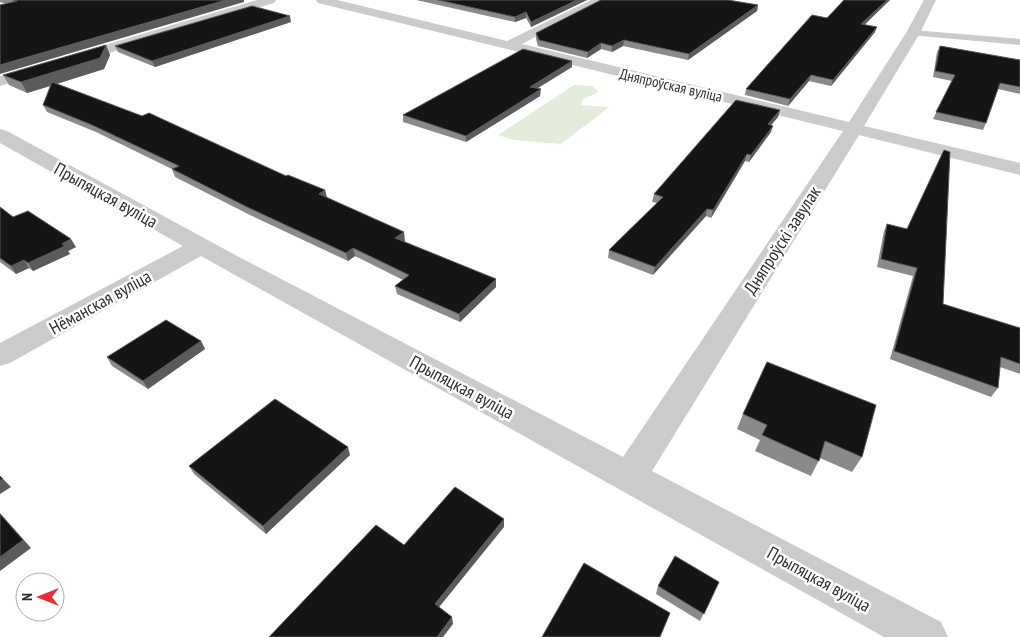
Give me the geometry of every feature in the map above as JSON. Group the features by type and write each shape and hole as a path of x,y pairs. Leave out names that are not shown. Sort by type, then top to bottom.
{"street":[{"path":"0,81 270,0"},
{"name":"Дняпроўская вуліца","path":"322,0 1020,169"},
{"path":"507,46 600,0"},
{"name":"Дняпроўскі завулак","path":"630,476 854,128 913,33 930,0"},
{"name":"Прыпяцкая вуліца","path":"0,135 200,248 630,476 926,637"},
{"name":"Нёманская вуліца","path":"0,356 200,248"}],"lane":[{"path":"913,33 1020,42"}],"green space":[{"path":"574,85 592,86 599,92 583,99 581,105 609,107 561,144 513,140 498,135"}],"building":[{"path":"13,0 226,0 0,65 0,5 17,1"},
{"path":"438,0 577,0 531,22 526,12 515,17"},
{"path":"601,0 728,0 758,5 689,54 624,40 612,46 601,43 588,52 539,40 536,33"},
{"path":"844,0 887,0 861,24 877,27 833,80 811,75 790,99 746,89 812,15 827,18"},
{"path":"252,6 290,16 152,61 115,46"},
{"path":"106,45 100,58 21,82 3,75"},
{"path":"940,46 1020,60 1020,87 1000,83 986,123 936,112 955,75 935,71"},
{"path":"523,49 572,61 530,87 541,89 466,136 403,115"},
{"path":"52,82 142,116 149,113 286,176 288,175 325,190 319,194 404,232 395,238 496,279 459,314 395,286 409,275 353,248 346,253 247,207 172,169 179,166 92,125 43,105"},
{"path":"736,100 780,110 768,124 773,126 751,155 747,154 713,210 707,209 655,267 609,250 663,197 654,194"},
{"path":"944,150 950,152 943,304 1020,328 1020,364 1001,357 998,388 894,351 917,268 881,259 887,224 907,229"},
{"path":"0,207 13,217 28,211 71,239 62,244 65,246 28,263 24,260 11,266 0,258"},
{"path":"166,320 201,341 143,381 107,357"},
{"path":"767,362 876,405 862,457 825,441 819,461 762,435 767,425 743,414"},
{"path":"275,399 348,447 263,526 189,466"},
{"path":"455,487 504,519 435,604 452,617 437,637 269,637 376,525 404,545"},
{"path":"0,514 23,540 0,557"},
{"path":"675,556 719,582 704,614 658,586"},
{"path":"584,563 670,613 660,637 542,637"}]}
